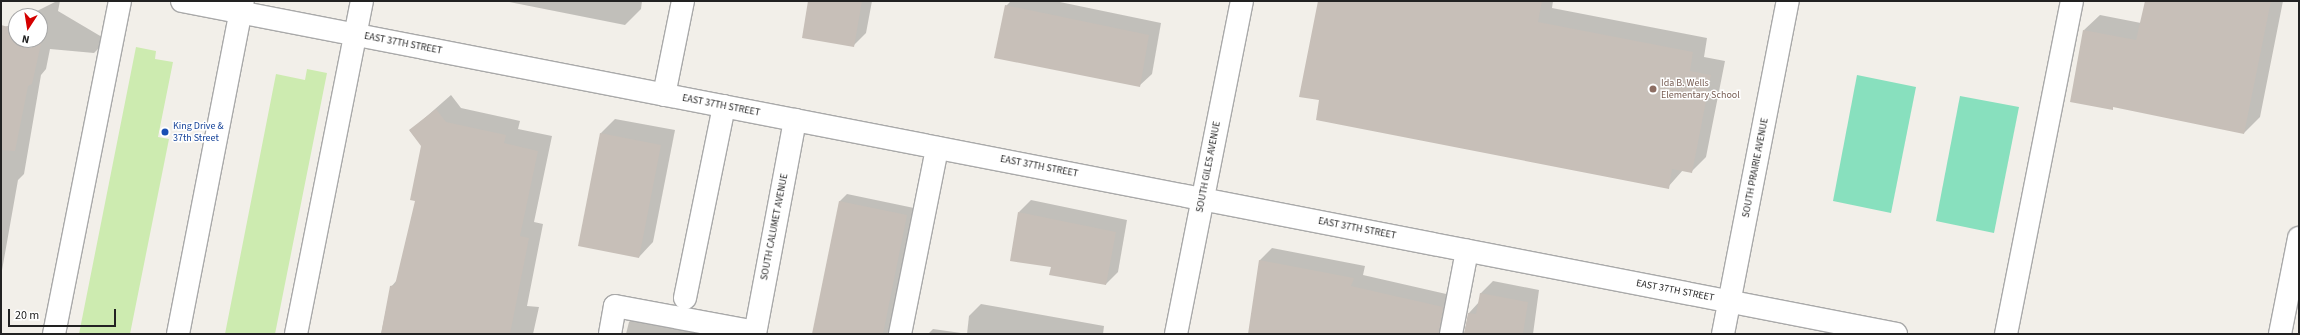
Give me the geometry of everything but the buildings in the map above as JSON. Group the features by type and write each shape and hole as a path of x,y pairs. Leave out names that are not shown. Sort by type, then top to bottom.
{"street":[{"path":"54,334 120,1"},
{"name":"EAST 37TH STREET","path":"182,1 242,7 355,34 1896,334"},
{"path":"296,334 362,1"},
{"path":"664,95 683,1"},
{"name":"SOUTH GILES AVENUE","path":"1176,334 1242,1"},
{"name":"SOUTH PRAIRIE AVENUE","path":"1723,334 1788,1"},
{"path":"2006,334 2072,1"},
{"path":"178,334 242,7"},
{"path":"685,298 724,106"},
{"name":"SOUTH CALUMET AVENUE","path":"755,333 795,120"},
{"path":"900,334 938,148"},
{"path":"2280,334 2299,238"},
{"path":"1451,334 1468,251"},
{"path":"610,334 615,306 755,333"}],"green space":[{"path":"136,47 156,51 155,59 173,62 158,137 169,139 130,334 79,334"},
{"path":"307,69 327,73 275,334 225,334 276,74 305,80"},
{"path":"1857,75 1916,87 1891,213 1833,201"},
{"path":"1960,96 2019,107 1994,233 1936,221"}],"place":[{"name":"Ida B. Wells Elementary School","path":"1653,89"},
{"name":"King Drive & 37th Street","path":"165,132"}]}
